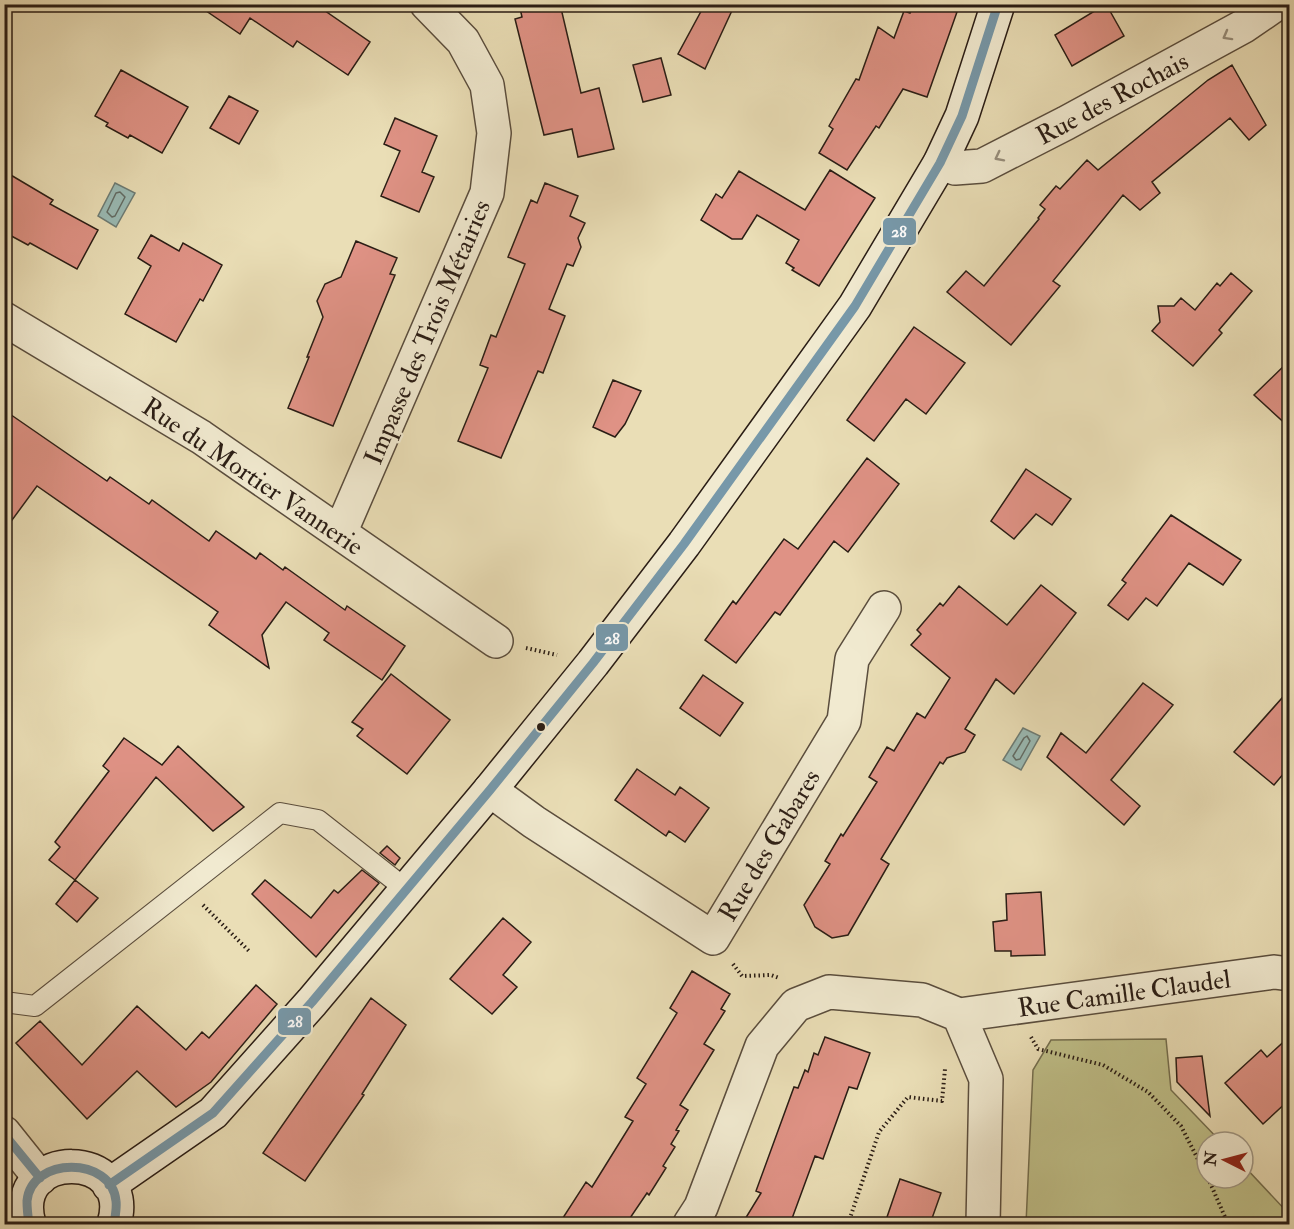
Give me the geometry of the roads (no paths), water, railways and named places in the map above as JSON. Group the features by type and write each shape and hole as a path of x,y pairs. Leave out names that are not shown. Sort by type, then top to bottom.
{"street":[{"name":"Impasse des Trois Métairies","path":"340,533 487,194 494,133 488,85 463,41 427,4"},
{"path":"109,1185 213,1113 312,1002 490,790 593,663 684,544 855,306 940,163 962,116 998,4"},
{"name":"Rue des Rochais","path":"940,163 955,168 969,169 982,166 1234,32 1276,4"},
{"name":"Rue du Mortier Vannerie","path":"4,319 201,437 496,641"},
{"name":"Rue des Gabares","path":"490,790 534,822 712,938 844,721 852,660 884,608"},
{"name":"Rue Camille Claudel","path":"959,1015 1274,972 1290,974"},
{"path":"690,1224 701,1207 762,1046 796,1005 829,992 922,1000 959,1015 986,1078 983,1224"},
{"path":"4,1133 40,1178"},
{"path":"29,1224 26,1209 28,1200 30,1192 40,1178 55,1168 72,1165 97,1173 109,1185 117,1206 114,1224"}],"lane":[{"path":"4,1002 34,1006 280,813 318,820 407,890"}],"water":[{"path":"115,183 135,193 116,227 98,216"},
{"path":"1023,728 1040,736 1021,770 1003,760"}]}
